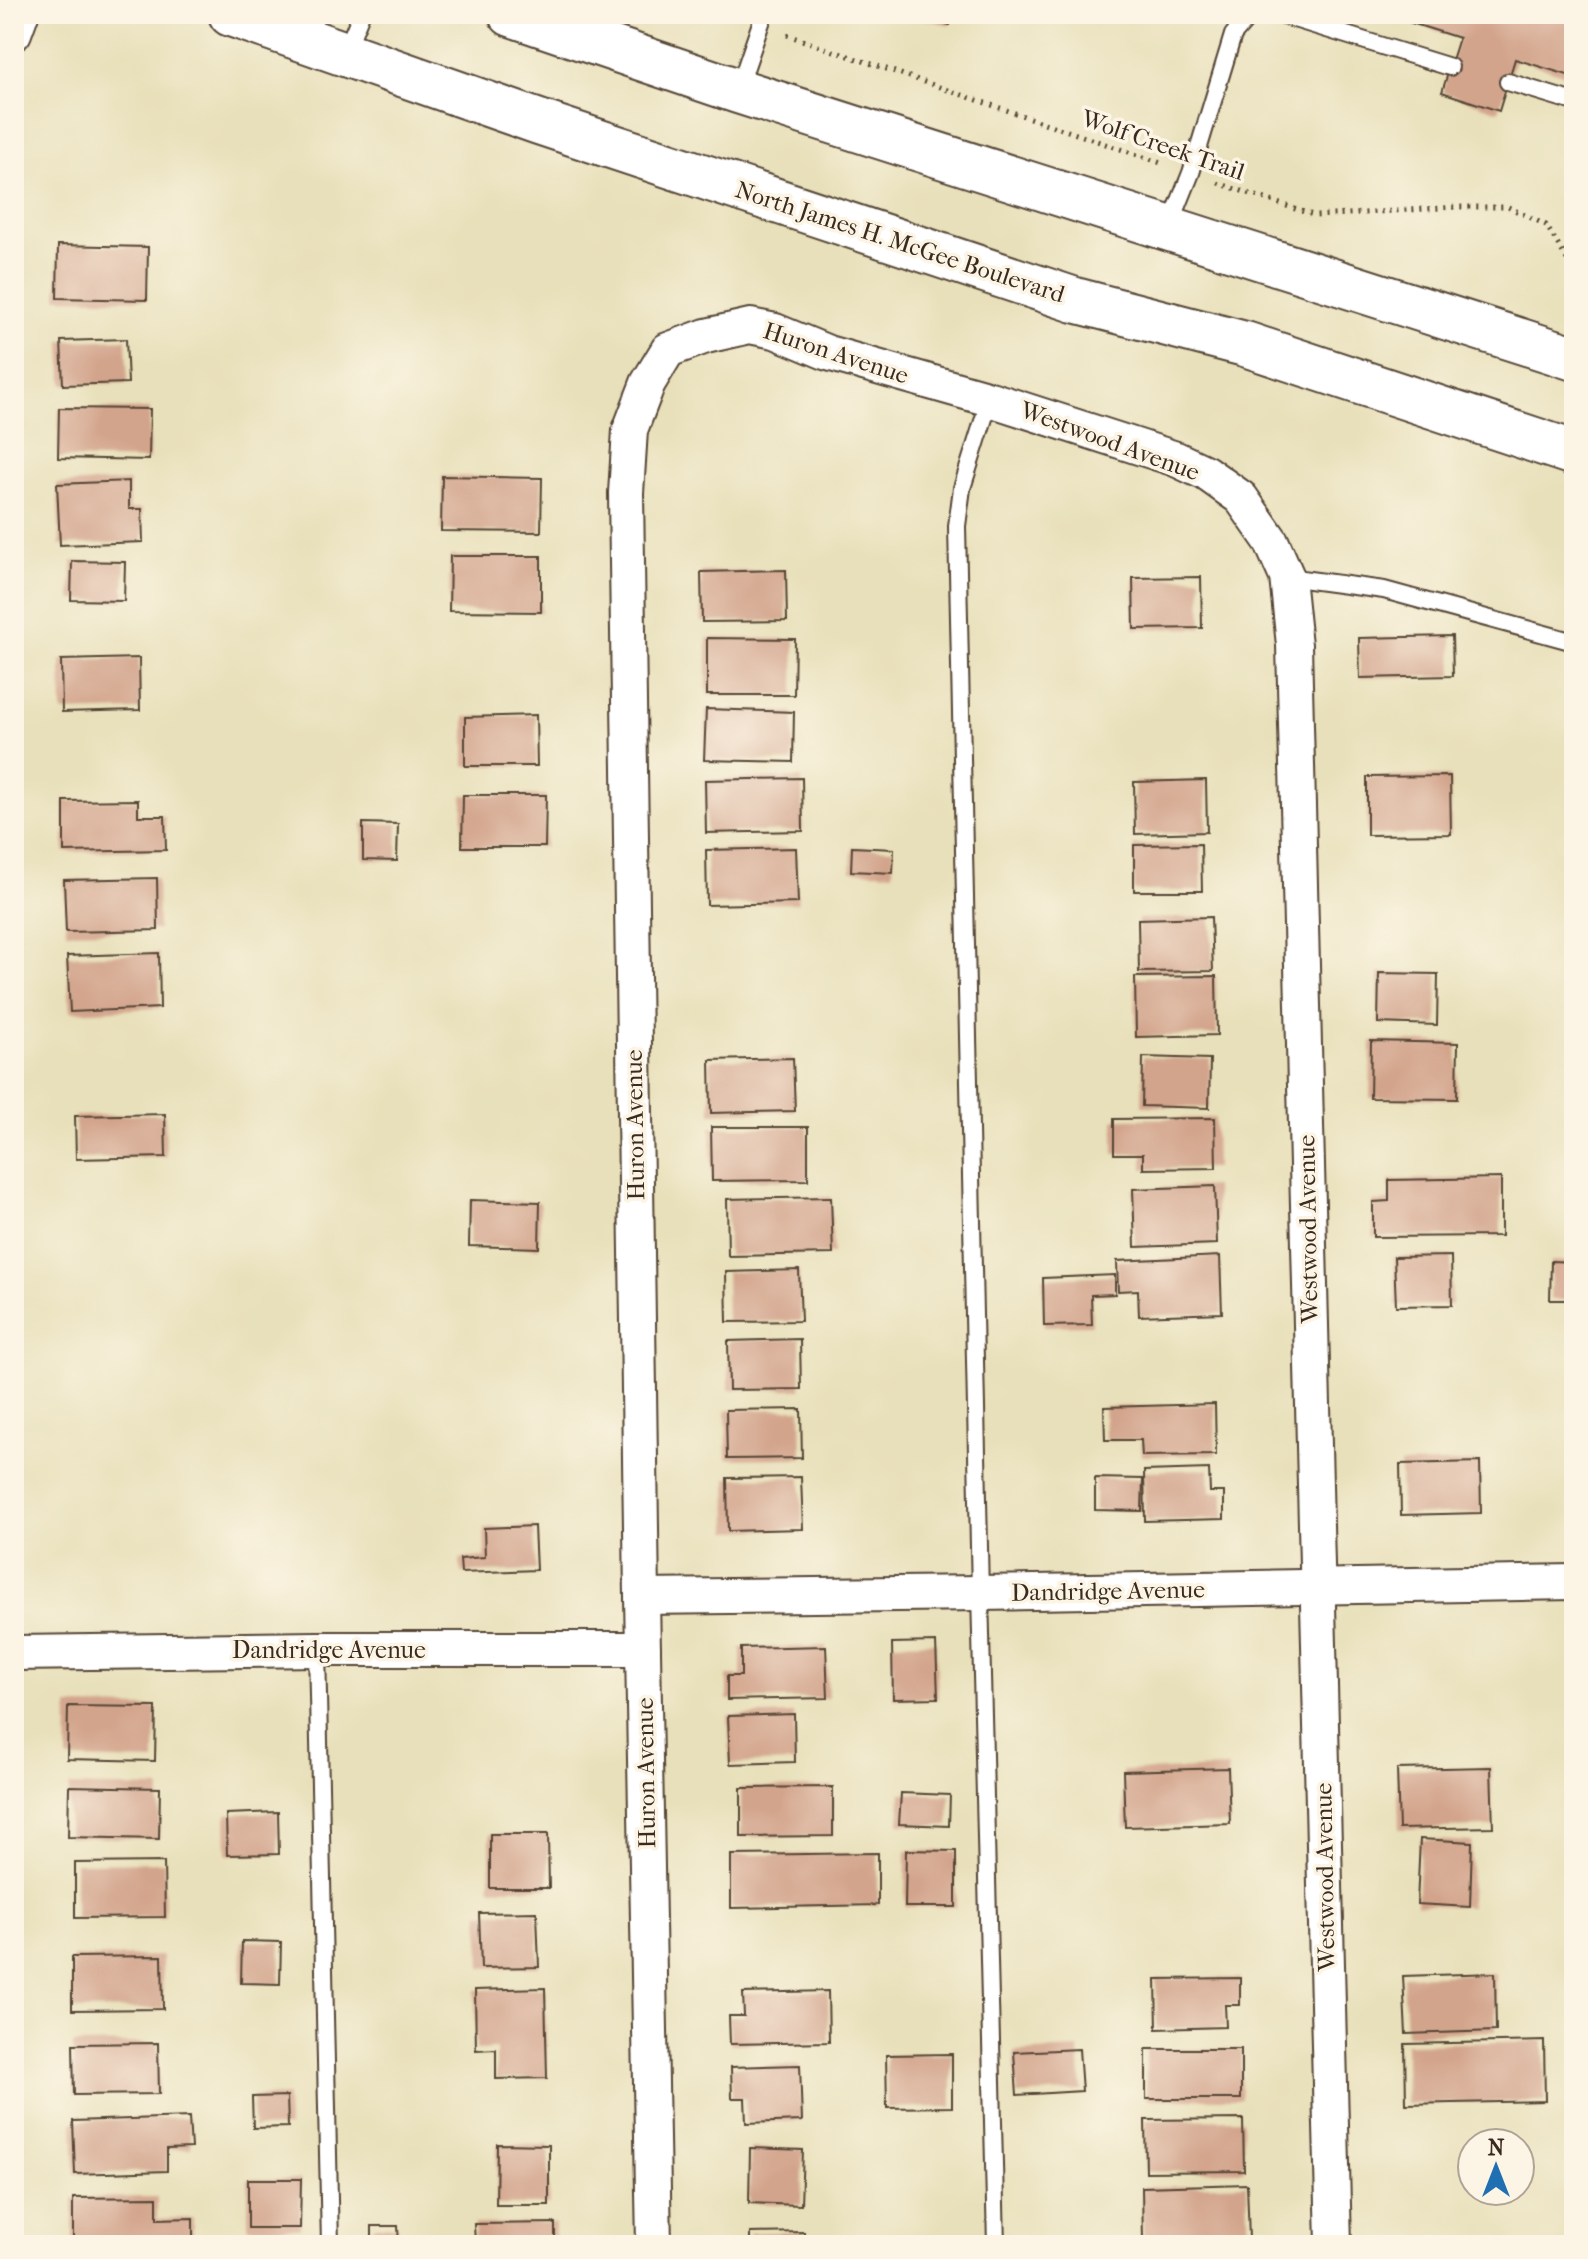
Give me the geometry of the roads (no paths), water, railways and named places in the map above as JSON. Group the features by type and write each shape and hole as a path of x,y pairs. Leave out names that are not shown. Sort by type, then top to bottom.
{"main road":[{"name":"North James H. McGee Boulevard","path":"231,14 524,117 1075,300 1245,344 1574,453"},
{"path":"511,14 738,91 1574,358"}],"street":[{"path":"14,33 21,14"},
{"name":"Huron Avenue","path":"654,2245 626,493 630,430 648,383 668,350 706,336 750,326 775,331 828,353 990,399"},
{"name":"Westwood Avenue","path":"990,399 1176,459 1206,473 1241,498 1271,541 1287,577 1293,628 1334,2245"},
{"name":"Dandridge Avenue","path":"642,1597 1574,1582"},
{"name":"Dandridge Avenue","path":"14,1653 643,1649"}],"lane":[{"path":"344,55 361,14"},
{"path":"1168,230 1191,173 1233,35 1251,14"},
{"path":"1278,14 1450,67"},
{"path":"738,91 762,20"},
{"path":"1508,82 1574,102"},
{"path":"990,399 962,488 957,526 996,2245"},
{"path":"1287,577 1384,590 1574,642"},
{"path":"317,1649 330,2245"}]}
